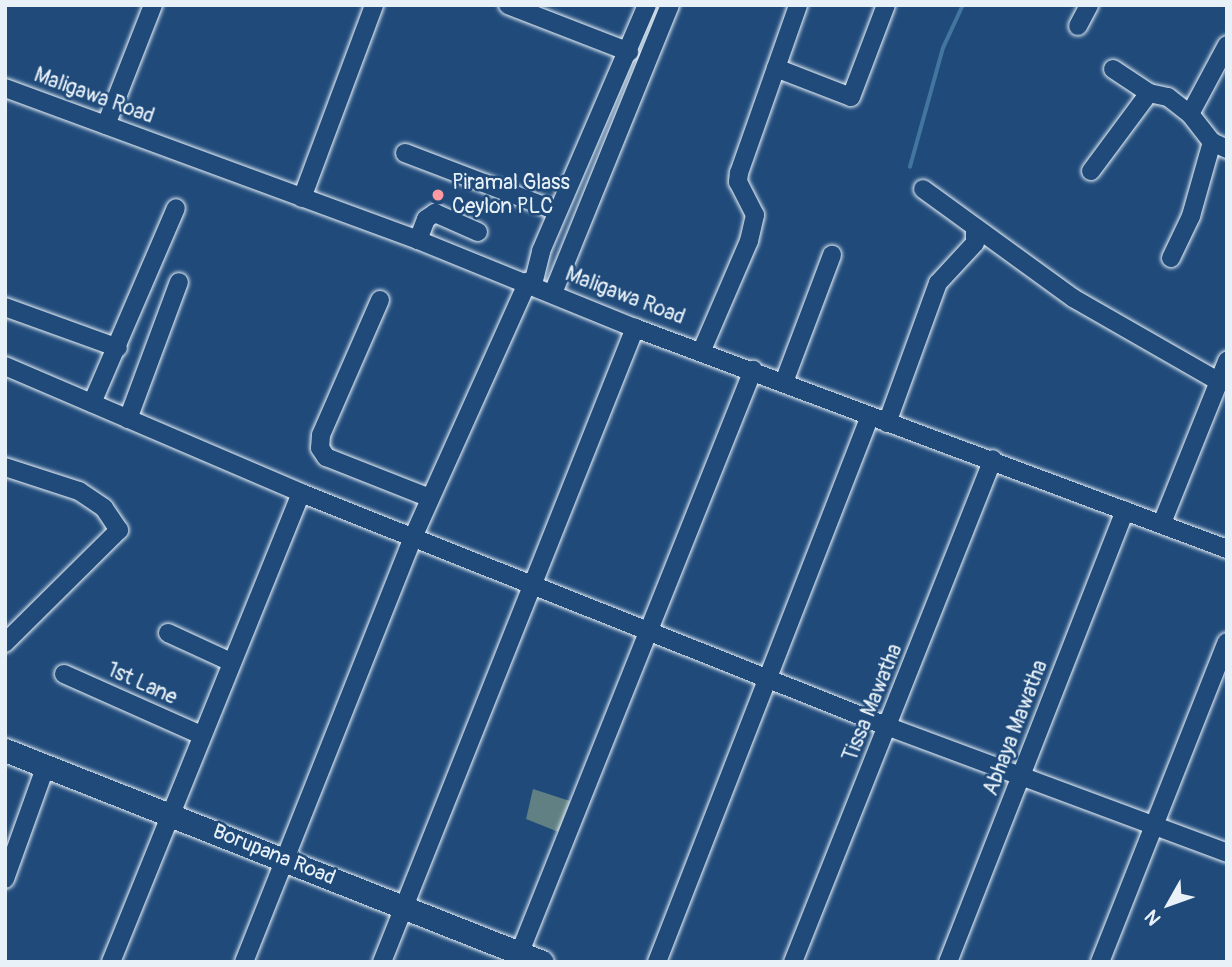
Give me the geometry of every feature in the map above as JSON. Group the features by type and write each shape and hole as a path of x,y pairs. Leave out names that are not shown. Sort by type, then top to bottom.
{"main road":[{"name":"Borupana Road","path":"5,750 284,859 518,957 542,962"}],"street":[{"path":"106,125 153,5"},
{"path":"302,198 374,5"},
{"path":"508,5 629,52"},
{"path":"244,962 414,535 531,283 557,211 629,52 647,5"},
{"path":"553,293 670,5"},
{"path":"776,68 851,97 886,5"},
{"path":"1078,26 1089,5"},
{"path":"702,350 749,241 755,215 738,182 739,173 776,68 792,7"},
{"path":"1190,114 1227,45"},
{"path":"1113,69 1149,93 1168,97 1190,114 1219,146 1171,258"},
{"name":"Maligawa Road","path":"5,88 418,240 531,283 635,328 702,350 870,416 993,459 1227,549"},
{"path":"1091,171 1149,93"},
{"path":"405,153 557,211"},
{"path":"923,188 975,229 1073,298 1218,381"},
{"path":"92,403 118,348 176,208"},
{"path":"418,240 426,219 435,213 478,232"},
{"path":"887,422 938,283 975,243 975,229"},
{"path":"784,382 832,255"},
{"path":"128,419 179,282"},
{"path":"380,300 321,435 320,449 326,457 430,498"},
{"path":"5,307 118,348"},
{"path":"382,962 635,328"},
{"path":"1162,523 1227,361"},
{"path":"5,366 301,493 414,535 889,727 1022,774 1227,853"},
{"path":"518,957 651,631 753,370"},
{"path":"657,962 870,416"},
{"name":"Tissa Mawatha","path":"793,962 889,727 993,459"},
{"path":"5,467 79,491 104,508 119,530 5,643"},
{"path":"111,962 169,813 301,493"},
{"name":"Abhaya Mawatha","path":"948,962 1125,510"},
{"path":"168,633 231,662"},
{"path":"1100,962 1227,642"},
{"name":"1st Lane","path":"64,674 201,735"},
{"path":"5,879 46,765"}],"green space":[{"path":"533,789 570,801 561,833 526,819"}],"waterway":[{"path":"910,167 943,48 963,5"}],"place":[{"name":"Piramal Glass Ceylon PLC","path":"438,195"}]}
